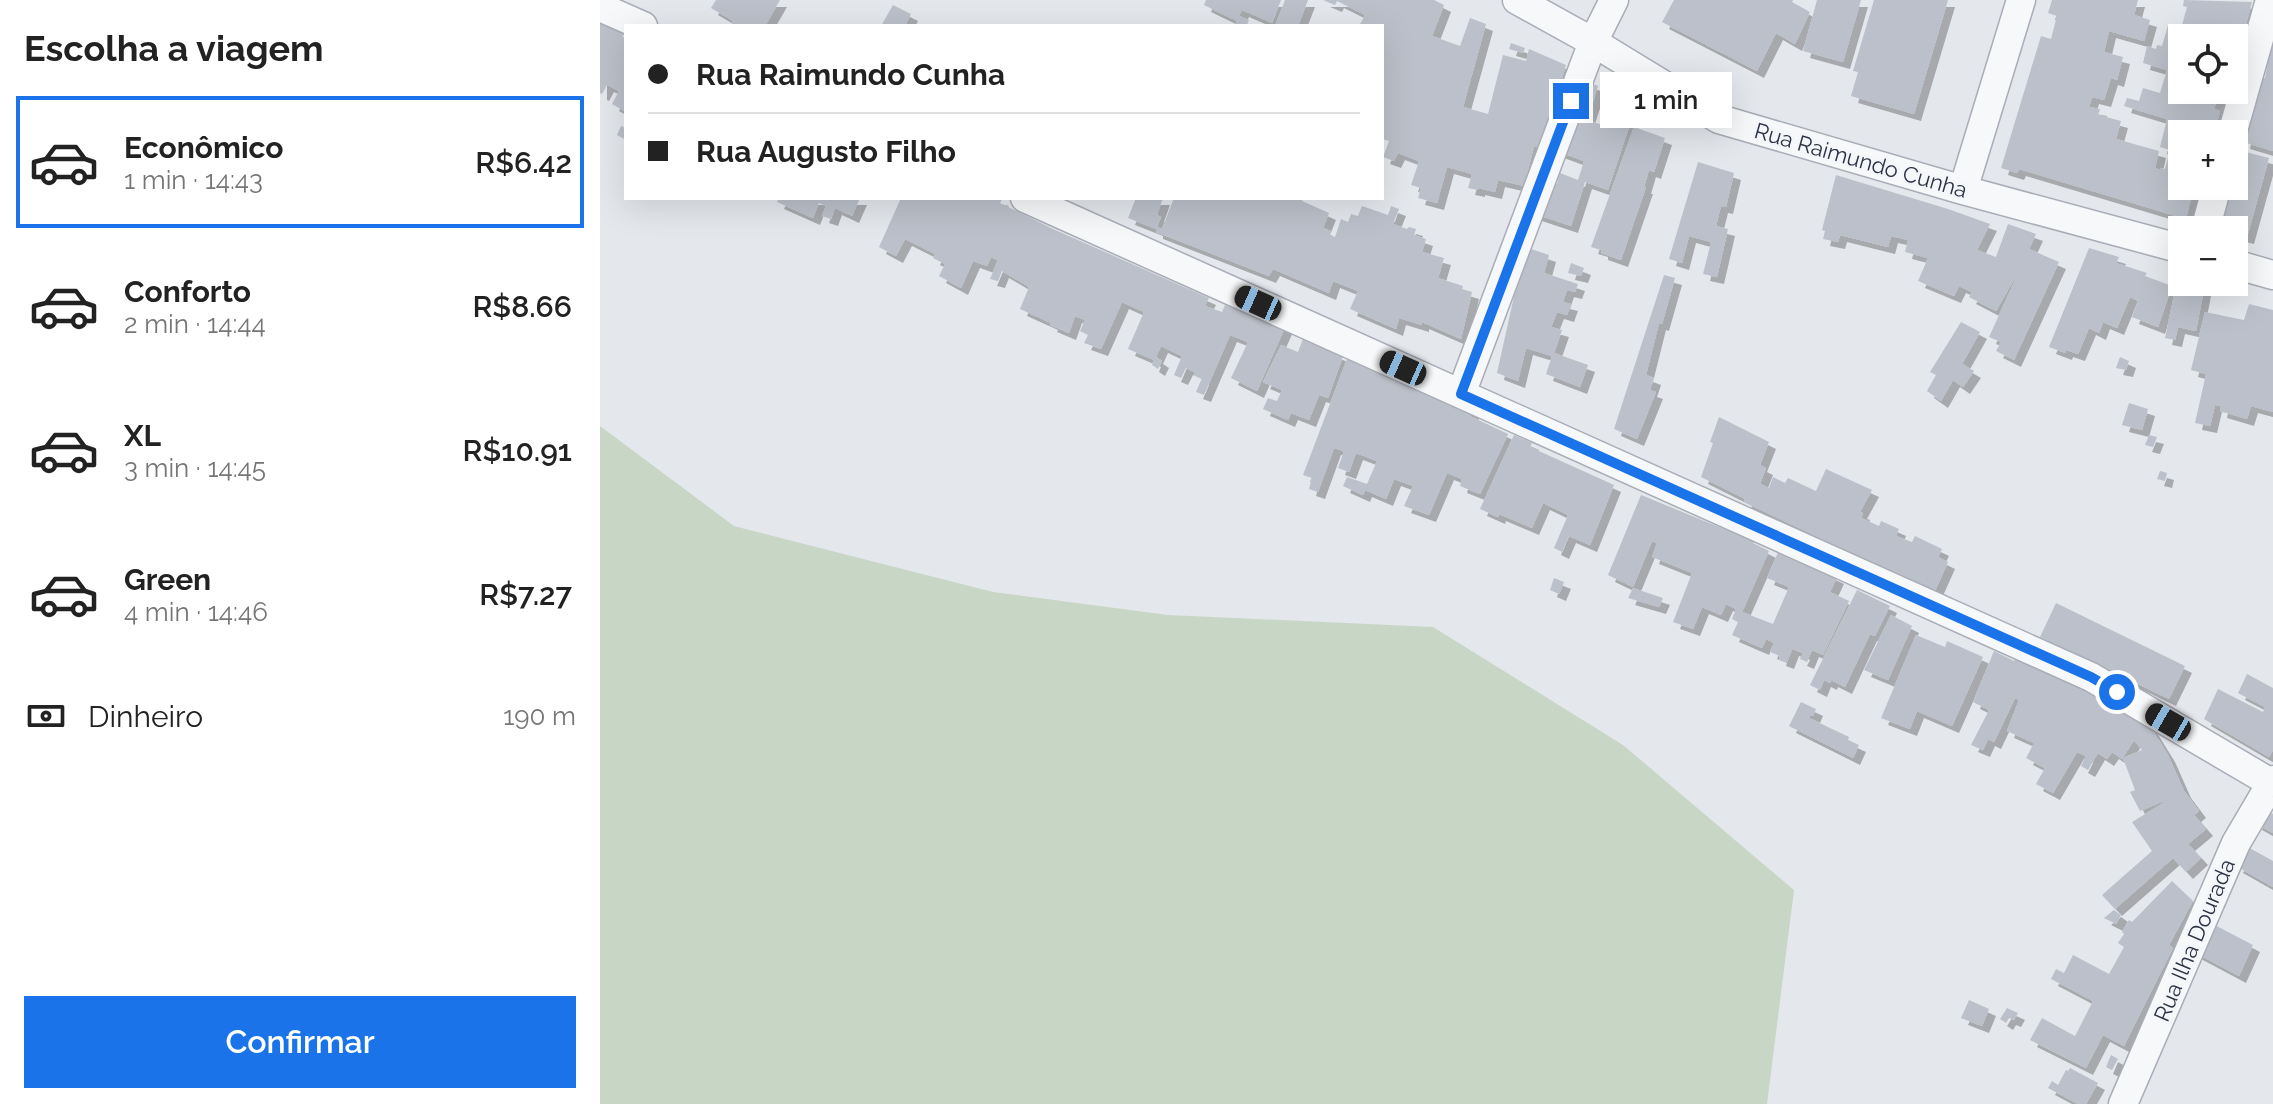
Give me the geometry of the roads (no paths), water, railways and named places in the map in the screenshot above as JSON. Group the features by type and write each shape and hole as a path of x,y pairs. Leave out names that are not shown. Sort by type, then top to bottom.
{"street":[{"name":"Rua Raimundo Cunha","path":"1517,0 1719,119 2168,245"},
{"path":"1461,394 1593,42 1614,0"},
{"path":"1963,190 2021,0"},
{"path":"2236,120 2270,0"},
{"path":"600,7 638,24"},
{"path":"1029,200 2091,677 2272,781"},
{"path":"2248,268 2273,275"},
{"name":"Rua Ilha Dourada","path":"2123,1104 2236,843 2272,781"}]}
